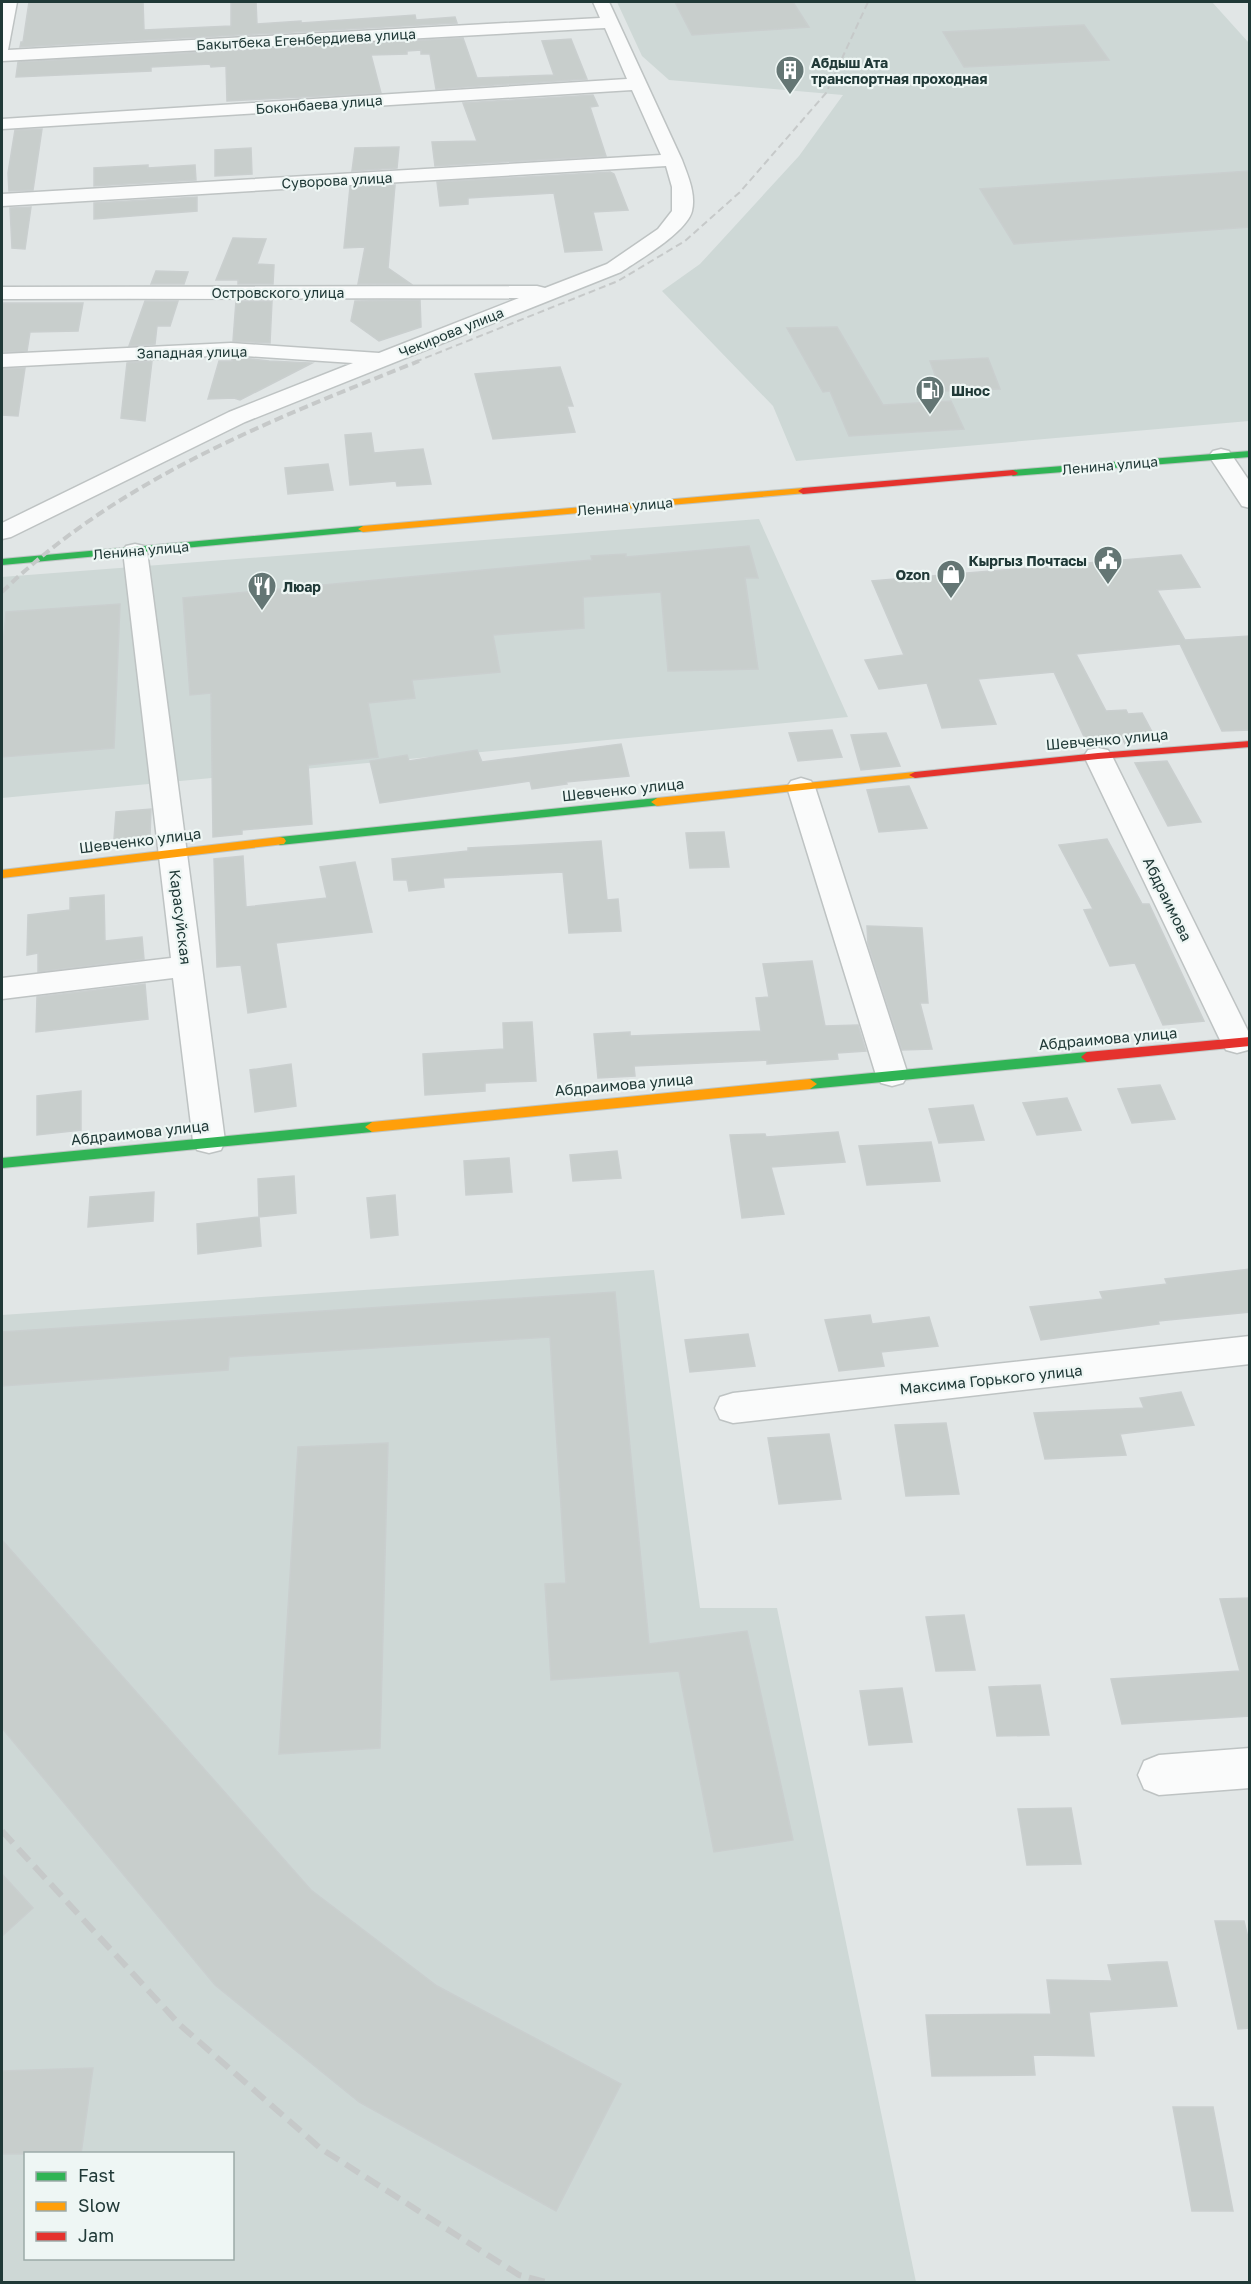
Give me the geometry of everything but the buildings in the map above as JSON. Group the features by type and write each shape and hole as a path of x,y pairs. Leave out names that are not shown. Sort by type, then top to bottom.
{"street":[{"path":"2,47 9,2"},
{"name":"Чекирова улица","path":"2,532 237,417 614,268 665,233 682,212 682,187 673,160 601,2"},
{"name":"Бакытбека Егенбердиева улица","path":"2,56 610,23"},
{"name":"Боконбаева улица","path":"2,124 637,84"},
{"name":"Суворова улица","path":"2,200 673,160"},
{"name":"Островского улица","path":"2,293 554,292"},
{"name":"Западная улица","path":"2,360 231,349 383,359"},
{"name":"Ленина улица","path":"2,562 665,502 1250,454"},
{"path":"1221,456 1250,501"},
{"name":"Карасуйская","path":"135,551 209,1141"},
{"name":"Шевченко улица","path":"2,874 173,852 1098,756 1250,744"},
{"name":"Абдраимова","path":"1098,756 1243,1041"},
{"path":"801,787 892,1075"},
{"path":"2,989 187,966"},
{"name":"Абдраимова улица","path":"2,1163 1243,1041"},
{"name":"Максима Горького улица","path":"733,1408 1250,1350"},
{"path":"1159,1775 1250,1768"}],"shaded area":[{"path":"617,2 1212,2 1249,43 1249,421 796,461 773,406 662,291 700,264 799,156 843,95 669,80 642,56"},
{"path":"759,519 848,717 2,798 2,577"},
{"path":"654,1270 700,1608 777,1608 916,2282 2,2282 2,1315"}],"railway":[{"path":"415,362 618,281 685,241 740,192 826,93 868,2"},
{"path":"2,592 47,552 95,517 198,456 308,406 419,361"},
{"path":"2,1831 180,2025 320,2148 519,2275 546,2282"}],"traffic: fast":[{"path":"1013,473 1250,454"},
{"path":"2,562 363,529"},
{"path":"280,841 657,802"},
{"path":"810,1084 1087,1057"},
{"path":"2,1163 372,1127"}],"traffic: slow":[{"path":"363,529 803,491"},
{"path":"657,802 915,775"},
{"path":"2,874 280,841"},
{"path":"372,1127 810,1084"}],"traffic: jam":[{"path":"803,491 1013,473"},
{"path":"915,775 1098,756 1250,744"},
{"path":"1087,1057 1250,1041"}],"place":[{"name":"Абдыш Ата транспортная проходная","path":"790,96"},
{"name":"Шнос","path":"930,416"},
{"name":"Кыргыз Почтасы","path":"1108,586"},
{"name":"Ozon","path":"951,600"},
{"name":"Люар","path":"262,612"}]}
